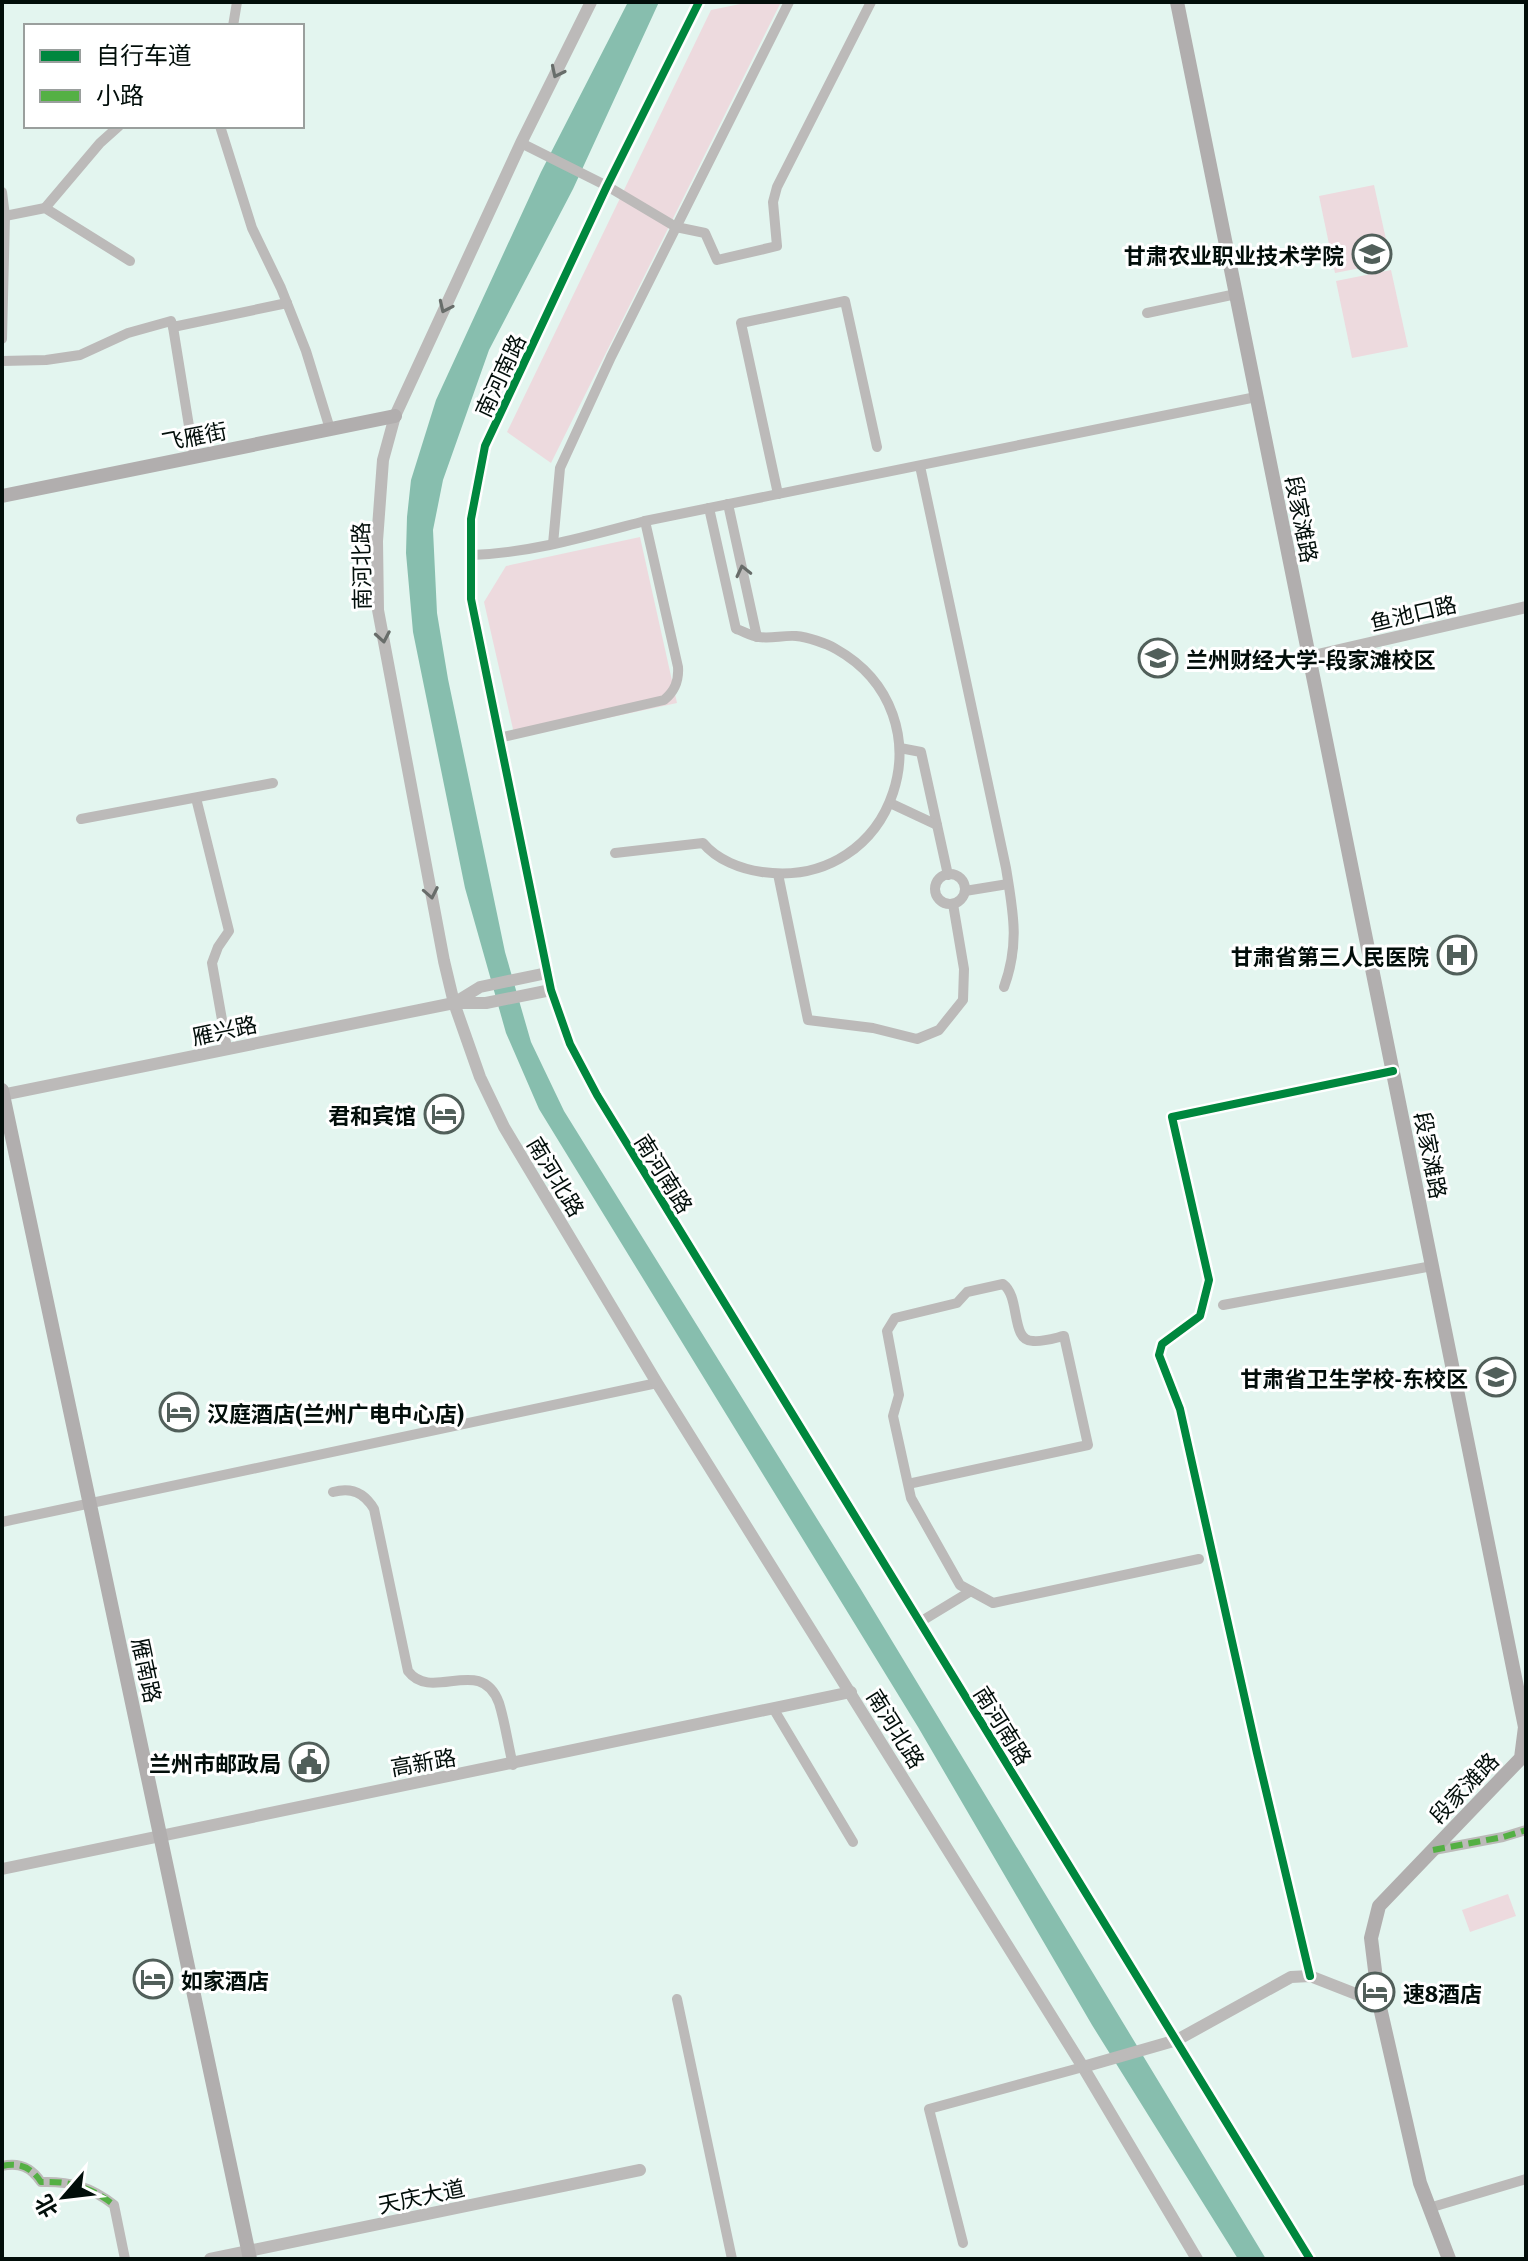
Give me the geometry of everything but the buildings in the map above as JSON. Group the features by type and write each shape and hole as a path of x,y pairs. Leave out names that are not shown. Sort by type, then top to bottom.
{"main road":[{"name":"段家滩路","path":"1177,2 1525,1727 1521,1758 1379,1906 1371,1938 1379,2003 1420,2183 1449,2259"},
{"name":"飞雁街","path":"2,496 395,416"},
{"name":"雁南路","path":"2,1093 249,2255"}],"street":[{"path":"233,24 237,2"},
{"name":"南河北路","path":"591,2 521,143 395,416 383,460 377,541 378,610 454,1003 480,1077 504,1127 657,1383 1083,2067 1197,2259"},
{"name":"南河南路","path":"699,2 607,186 485,446 471,519 471,599 551,990 570,1044 597,1095 1310,2259"},
{"path":"553,544 560,468 789,2"},
{"path":"521,143 607,186 676,227 705,233 717,260 777,246 773,202 777,187 871,2"},
{"path":"5,216 45,208 100,143 117,128"},
{"path":"221,128 252,228 306,351 330,429"},
{"path":"2,192 5,216 2,339"},
{"path":"45,208 130,261"},
{"path":"1147,313 1236,294"},
{"path":"778,494 741,323 845,301 877,447"},
{"path":"173,327 287,303"},
{"path":"2,361 80,355 128,333 171,321 194,457"},
{"path":"472,555 502,554 553,544 645,521 1256,397"},
{"path":"920,466 1016,933 1012,966 1004,987"},
{"path":"728,504 757,637"},
{"path":"615,853 703,843 710,851 745,869 778,874 823,868 857,848 884,818 898,782 900,748 890,704 867,671 835,648 797,636 757,637 736,629 709,508"},
{"path":"499,738 664,700 671,694 679,677 678,667 645,521"},
{"name":"鱼池口路","path":"1309,657 1526,607"},
{"path":"900,748 921,752 948,875"},
{"path":"81,819 273,783"},
{"path":"196,798 229,931 212,963 227,1048"},
{"path":"890,803 937,825"},
{"path":"778,874 808,1020 873,1028 905,1038 929,1036 939,1030 963,1000 964,969 953,904"},
{"path":"948,875 961,878 965,891 961,900 953,904 944,903 936,892 940,879 948,875"},
{"path":"965,891 1008,884"},
{"path":"454,1003 480,987 547,973"},
{"path":"454,1003 486,1003 551,990"},
{"name":"雁兴路","path":"2,1093 454,1003"},
{"path":"1310,1976 1253,1740 1180,1409 1159,1355 1162,1344 1200,1316 1209,1280 1172,1117 1393,1071"},
{"path":"1223,1305 1432,1266"},
{"path":"908,1484 1088,1445 1064,1336 1032,1342 1024,1339 1012,1294 1003,1284 967,1292 957,1303 900,1315 888,1326 899,1395 893,1416 911,1498 960,1585 993,1603 1199,1559"},
{"path":"2,1522 657,1383"},
{"path":"333,1492 352,1490 369,1500 374,1509 408,1671 412,1677 427,1684 460,1678 484,1684 499,1704 513,1765"},
{"path":"920,1622 971,1591"},
{"name":"高新路","path":"2,1869 160,1834 513,1765 851,1692"},
{"path":"773,1708 853,1842"},
{"path":"1433,1850 1526,1830"},
{"path":"963,2243 929,2109 1100,2064 1177,2040 1291,1977 1310,1976 1379,2003"},
{"path":"677,1999 732,2259"},
{"path":"2,2166 19,2164 36,2174 41,2182 80,2184 114,2205 125,2259"},
{"name":"天庆大道","path":"210,2259 249,2255 640,2170"},
{"path":"1429,2208 1526,2179"}],"shaded area":[{"path":"628,2 659,2 573,189 489,350 443,480 433,530 437,613 448,679 505,952 531,1042 564,1111 860,1588 1266,2259 1238,2259 1092,2025 918,1727 539,1109 506,1033 465,888 413,632 406,553 411,480 436,400 541,172"},
{"path":"750,2 781,2 551,463 507,432 711,10"},
{"path":"1374,185 1391,262 1335,273 1319,196"},
{"path":"1391,270 1408,347 1352,358 1336,281"},
{"path":"640,537 677,703 515,738 484,602 506,566"},
{"path":"1508,1894 1516,1916 1470,1932 1462,1910"}],"marked path":[{"path":"1433,1850 1526,1830"},
{"path":"2,2166 24,2167 41,2182 80,2186 114,2205"}],"cycle path":[{"path":"699,2 607,186 485,446 471,519 471,599 551,990 570,1044 597,1095 1310,2259"},
{"path":"1310,1976 1180,1409 1159,1355 1162,1344 1200,1316 1209,1280 1172,1117 1393,1071"}],"place":[{"name":"甘肃农业职业技术学院","path":"1372,254"},
{"name":"兰州财经大学-段家滩校区","path":"1158,658"},
{"name":"甘肃省第三人民医院","path":"1457,955"},
{"name":"君和宾馆","path":"444,1114"},
{"name":"甘肃省卫生学校-东校区","path":"1496,1377"},
{"name":"汉庭酒店(兰州广电中心店)","path":"179,1412"},
{"name":"兰州市邮政局","path":"309,1762"},
{"name":"如家酒店","path":"153,1979"},
{"name":"速8酒店","path":"1375,1992"}]}
